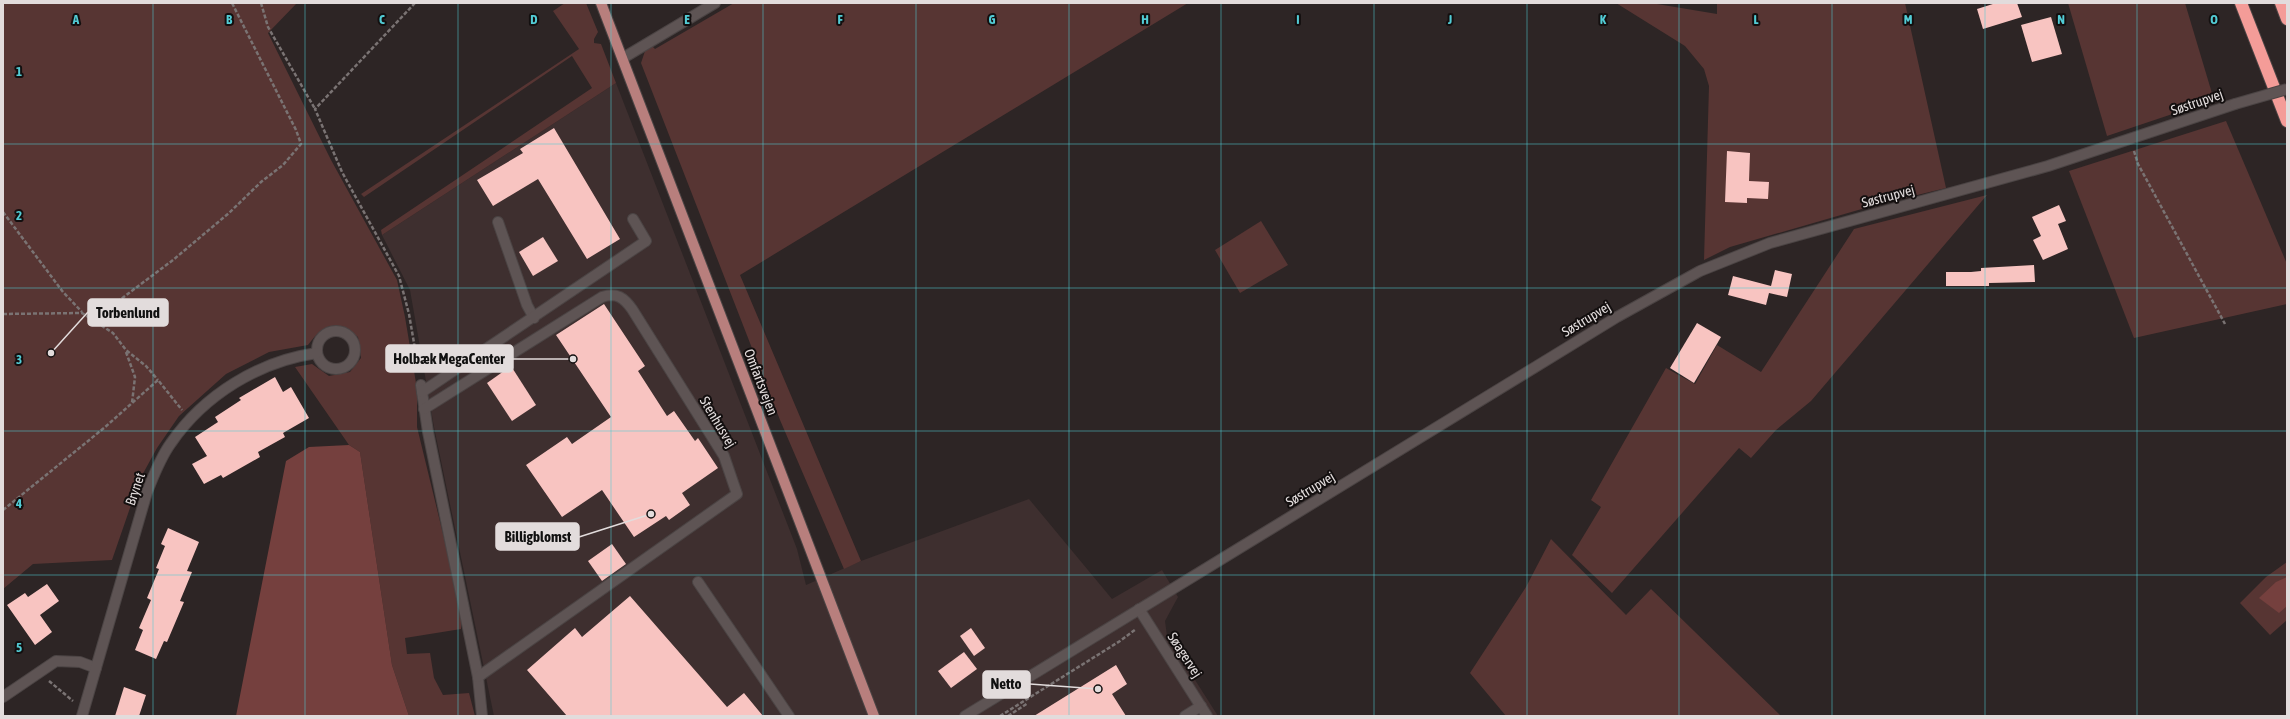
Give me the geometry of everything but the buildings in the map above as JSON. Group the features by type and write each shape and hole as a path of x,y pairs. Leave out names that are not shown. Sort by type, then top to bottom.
{"highway":[{"path":"2242,3 2287,121"},
{"path":"2281,3 2287,19"}],"main road":[{"name":"Omfartsvejen","path":"601,3 874,716"}],"street":[{"path":"623,58 715,3"},
{"name":"Søstrupvej","path":"965,716 1617,317 1700,272 1770,243 2048,166 2131,140 2234,104 2287,89"},
{"path":"482,716 478,677 421,388 534,318 646,241 633,219"},
{"path":"498,222 527,305 534,318"},
{"name":"Stenhusvej","path":"424,409 602,297 618,295 623,297 632,309 724,456 736,494 478,677"},
{"name":"Brynet","path":"83,714 147,492 161,459 189,419 217,395 252,372 302,355 317,353"},
{"path":"698,582 789,716"},
{"name":"Søagervej","path":"1139,609 1207,716"},
{"path":"3,697 51,664 62,660 80,662 96,668"},
{"path":"1185,716 1201,706"}],"path":[{"path":"93,320 173,260 228,213 261,182 283,165 301,144 296,130 232,3"},
{"path":"261,3 268,27 315,109 342,172 399,276 409,314 421,388"},
{"path":"315,109 415,3"},
{"path":"2131,140 2138,164 2225,324"},
{"path":"3,212 63,292 82,313 113,333 126,350 146,366 189,419"},
{"path":"3,314 82,313"},
{"path":"126,350 135,377 132,404"},
{"path":"3,510 132,404 158,380"},
{"path":"1000,716 1120,641 1146,620"},
{"path":"39,672 83,714"},
{"path":"1008,716 1028,703"}],"shaded area":[{"path":"3,3 297,3 268,33 331,160 397,280 417,389 417,427 462,612 461,629 405,638 407,654 430,653 434,678 443,695 469,693 475,716 409,716 392,665 360,452 349,445 295,367 312,364 329,376 350,372 361,358 358,337 350,331 337,326 325,328 319,332 308,345 269,352 226,374 179,416 157,448 140,479 112,560 33,564 3,589"},
{"path":"565,3 586,3 598,32 594,39 594,43 601,44 616,83 382,235 381,230 592,88 572,56 364,197 361,194 579,49 553,11"},
{"path":"734,3 1188,3 740,275 861,561 844,569 780,420 641,63 645,51 651,45 655,49"},
{"path":"1616,3 1651,3 1717,14 1717,3 1905,3 1946,188 1872,206 1730,247 1704,260 1709,86 1704,69 1685,46"},
{"path":"2068,3 2185,3 2214,100 2107,136"},
{"path":"616,83 797,549 806,585 861,561 1029,499 1112,599 1162,570 1178,597 1165,621 1167,636 1218,716 494,716 434,427 410,290 382,235"},
{"path":"2226,121 2287,264 2287,304 2134,338 2069,171"},
{"path":"1987,195 1811,401 1776,430 1751,458 1739,448 1612,593 1572,555 1601,507 1591,500 1666,368 1695,384 1717,345 1761,372 1854,229"},
{"path":"1261,221 1288,265 1240,293 1215,250"},
{"path":"349,445 360,452 392,665 409,716 236,716 286,461 309,447"},
{"path":"1551,539 1626,615 1651,589 1781,716 1506,716 1470,673 1526,587"},
{"path":"2287,562 2287,620 2270,635 2240,603 2266,577"},
{"path":"2287,577 2287,606 2279,613 2259,598 2276,582"}],"place":[{"name":"Torbenlund","path":"51,353"},
{"name":"Holbæk MegaCenter","path":"573,359"},
{"name":"Billigblomst","path":"651,514"},
{"name":"Netto","path":"1098,689"}]}
